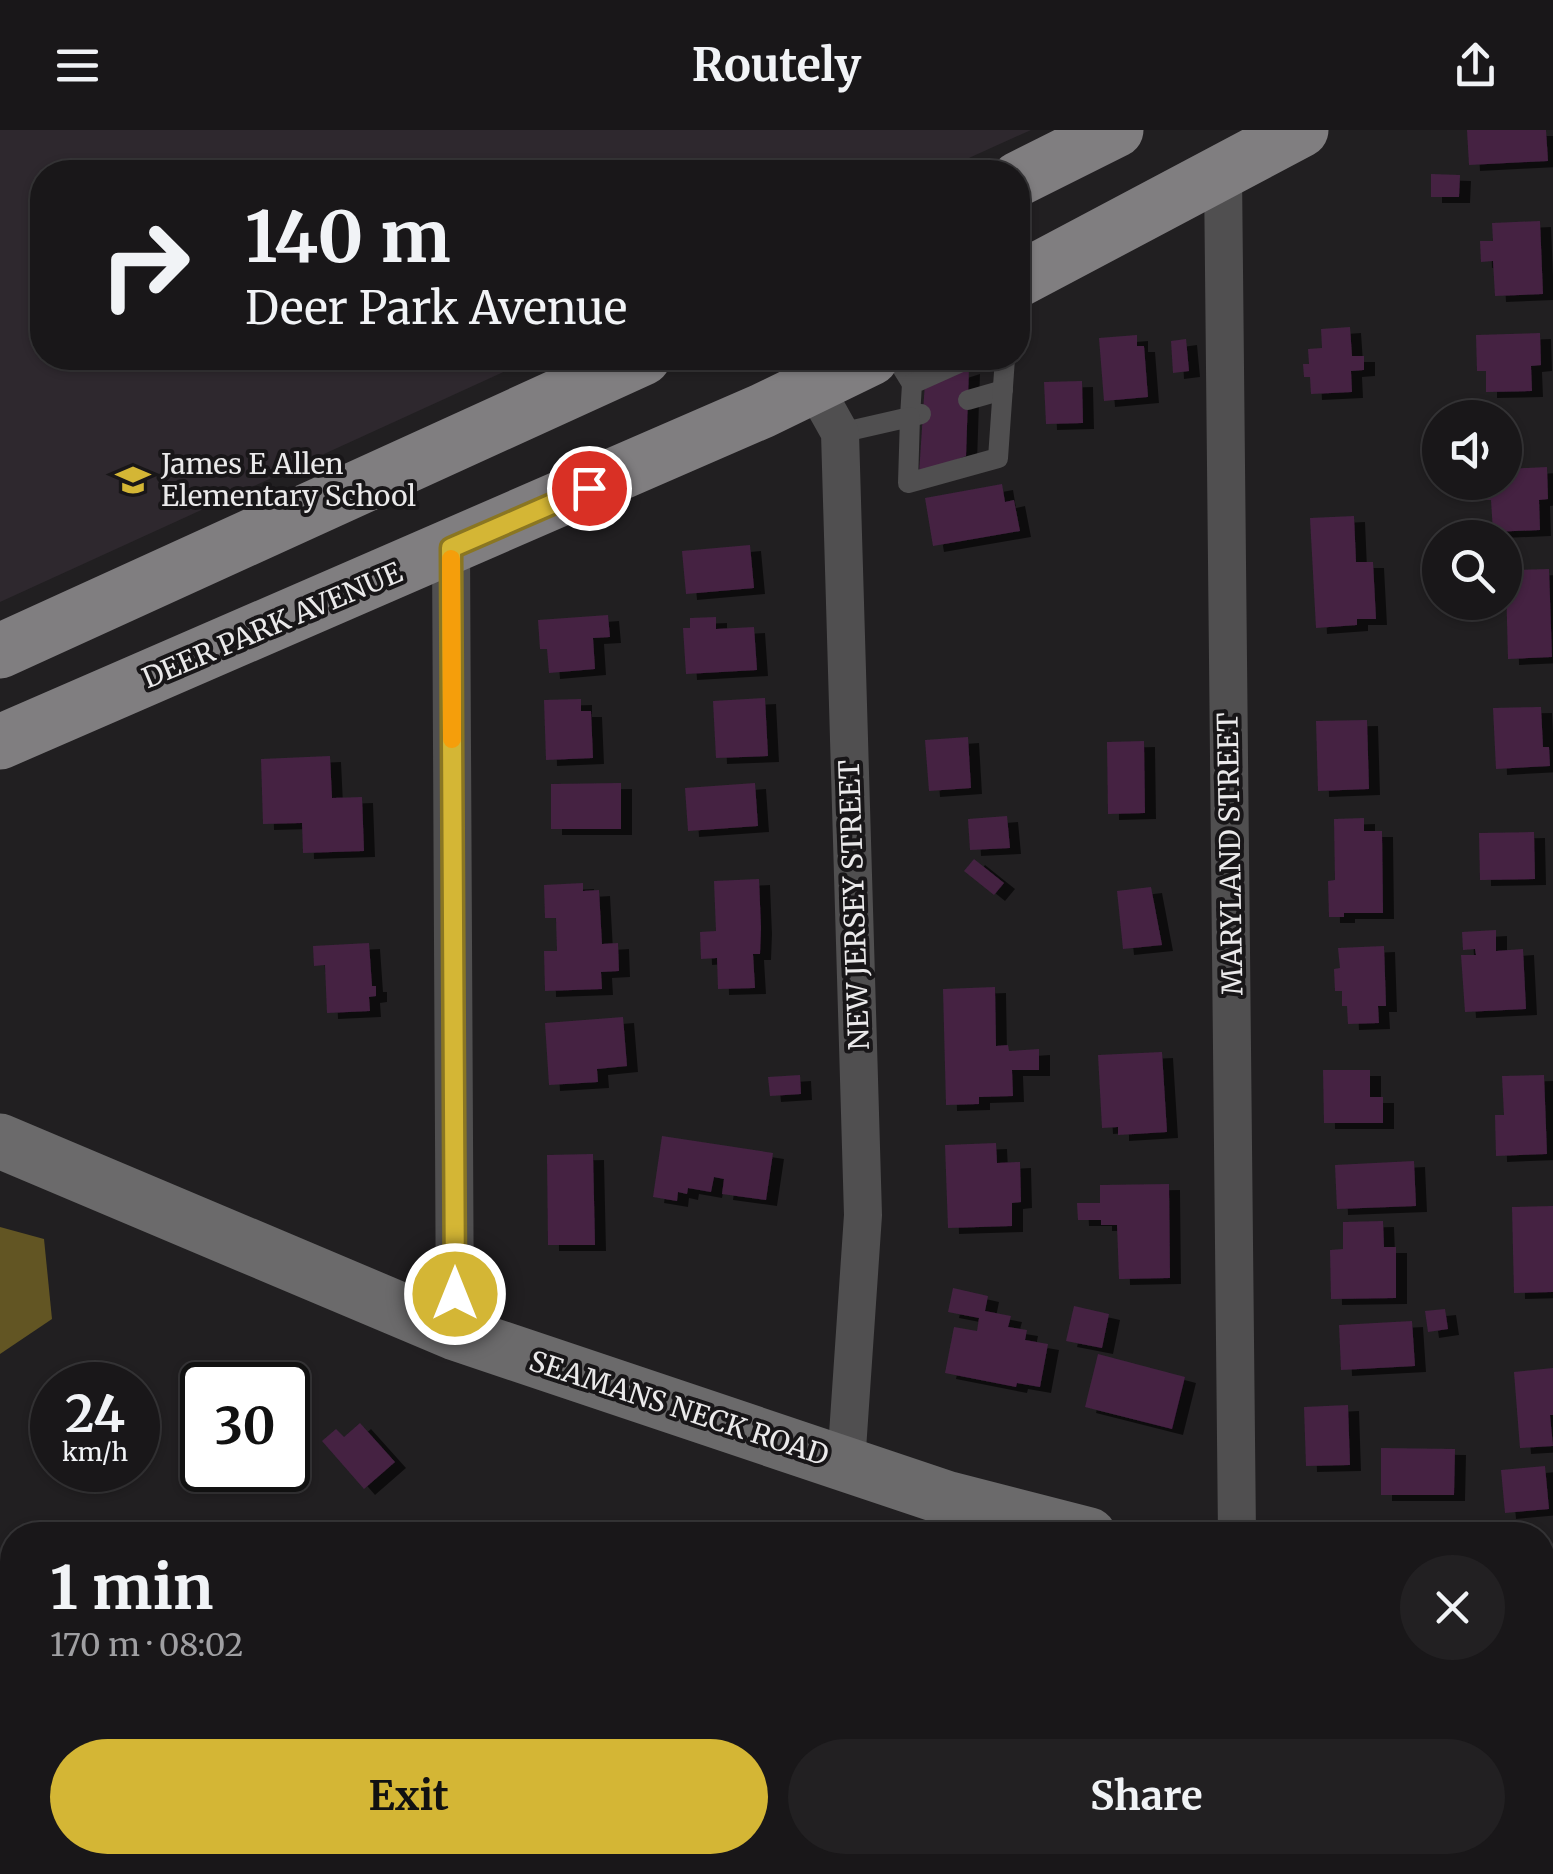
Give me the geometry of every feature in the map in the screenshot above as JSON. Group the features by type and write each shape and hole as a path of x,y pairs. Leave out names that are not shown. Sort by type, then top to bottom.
{"main road":[{"path":"1030,172 1116,130"},
{"path":"1030,274 1301,130"},
{"path":"0,650 617,370"},
{"name":"DEER PARK AVENUE","path":"0,742 818,392 891,371"},
{"name":"SEAMANS NECK ROAD","path":"0,1141 455,1333 846,1464 950,1517 989,1522"}],"street":[{"name":"MARYLAND STREET","path":"1222,173 1237,1522"},
{"name":"NEW JERSEY STREET","path":"818,392 863,1215 846,1464"},
{"path":"451,548 455,1333"}],"lane":[{"path":"891,371 916,416 908,483 998,458 1004,370"},
{"path":"968,400 1002,390"},
{"path":"818,392 916,416"}],"shaded area":[{"name":"James E Allen Elementary School","path":"0,130 1031,130 965,160 30,160 30,370 508,370 0,602"},
{"path":"0,1227 44,1239 52,1319 0,1354"}],"building":[{"path":"1467,130 1546,130 1548,161 1469,165"},
{"path":"1431,174 1460,175 1459,197 1431,197"},
{"path":"1540,221 1543,294 1495,296 1493,261 1481,262 1480,241 1493,241 1492,223"},
{"path":"1350,327 1352,356 1364,356 1364,370 1351,371 1352,392 1311,394 1310,377 1304,377 1303,364 1309,364 1308,349 1322,348 1321,329"},
{"path":"1540,333 1541,365 1531,366 1532,391 1486,392 1486,371 1477,371 1476,335"},
{"path":"1137,335 1137,346 1144,346 1148,397 1104,401 1099,338"},
{"path":"1186,339 1189,371 1173,373 1171,341"},
{"path":"969,370 966,456 919,474 925,382"},
{"path":"1082,381 1083,423 1046,424 1044,382"},
{"path":"1547,467 1548,499 1539,500 1540,530 1522,531 1522,520 1492,520 1491,500 1522,500 1522,468"},
{"path":"1002,484 1005,502 1014,500 1020,531 933,546 925,498"},
{"path":"1354,516 1356,562 1373,562 1376,619 1357,619 1357,625 1316,628 1310,518"},
{"path":"750,545 754,588 686,594 682,551"},
{"path":"1549,569 1552,657 1508,659 1507,620 1522,620 1522,570"},
{"path":"608,615 610,637 593,638 595,669 549,673 547,649 540,649 538,620"},
{"path":"716,617 716,629 754,627 757,670 686,674 683,628 690,628 690,618"},
{"path":"765,698 768,756 716,758 713,701"},
{"path":"581,699 581,711 591,711 593,758 546,760 544,700"},
{"path":"1541,707 1543,747 1549,747 1550,766 1496,769 1493,708"},
{"path":"1367,720 1369,789 1318,791 1316,721"},
{"path":"968,737 971,788 929,791 925,740"},
{"path":"1144,741 1145,813 1108,814 1107,742"},
{"path":"330,756 332,798 362,797 364,851 303,853 302,823 263,824 261,759"},
{"path":"621,783 621,829 551,829 551,784"},
{"path":"755,783 758,826 688,831 685,788"},
{"path":"1007,816 1010,848 970,850 968,819"},
{"path":"1364,818 1364,831 1382,831 1383,913 1329,917 1328,881 1335,880 1334,819"},
{"path":"1534,832 1535,879 1480,880 1479,833"},
{"path":"974,859 1004,883 994,895 964,871"},
{"path":"759,879 761,928 760,954 753,954 755,988 718,989 717,958 701,959 700,932 716,931 714,881"},
{"path":"583,883 583,891 599,890 602,944 618,943 619,971 601,972 602,989 545,991 544,951 557,951 556,918 545,918 544,885"},
{"path":"1151,887 1162,945 1123,949 1117,891"},
{"path":"1496,930 1496,951 1523,949 1526,1009 1465,1012 1461,955 1476,955 1475,949 1463,950 1462,932"},
{"path":"369,943 372,986 376,986 376,996 369,997 370,1011 327,1013 325,965 314,966 313,946"},
{"path":"1384,946 1386,1006 1378,1006 1379,1023 1348,1024 1342,991 1335,991 1334,969 1340,968 1338,948"},
{"path":"995,987 996,1046 1008,1045 1009,1051 1039,1049 1039,1070 1012,1070 1013,1096 979,1097 979,1104 946,1105 943,989"},
{"path":"623,1017 627,1066 597,1069 598,1082 549,1085 545,1023"},
{"path":"1162,1052 1167,1132 1118,1135 1118,1127 1102,1128 1098,1055"},
{"path":"1323,1070 1370,1070 1370,1097 1383,1097 1383,1123 1324,1123"},
{"path":"800,1075 801,1094 770,1096 768,1077"},
{"path":"1544,1075 1547,1154 1496,1156 1495,1115 1504,1115 1502,1076"},
{"path":"662,1136 773,1153 766,1200 722,1194 724,1179 714,1177 711,1192 688,1188 687,1194 678,1192 677,1201 653,1197"},
{"path":"996,1143 997,1163 1020,1162 1021,1202 1012,1203 1012,1226 948,1228 945,1145"},
{"path":"593,1154 595,1245 548,1245 547,1155"},
{"path":"1414,1161 1416,1206 1337,1209 1335,1165"},
{"path":"1169,1184 1170,1278 1119,1279 1117,1225 1078,1220 1077,1203 1100,1203 1100,1185"},
{"path":"1553,1206 1553,1292 1514,1293 1512,1207"},
{"path":"1383,1221 1384,1247 1396,1247 1396,1298 1331,1299 1330,1250 1343,1249 1343,1222"},
{"path":"953,1288 988,1296 985,1311 1011,1316 1008,1327 1027,1330 1025,1340 1048,1344 1040,1387 1017,1383 1016,1387 945,1373 954,1327 977,1331 979,1318 948,1312"},
{"path":"1074,1306 1109,1314 1102,1348 1066,1341"},
{"path":"1445,1309 1448,1329 1428,1332 1425,1311"},
{"path":"1412,1321 1415,1366 1341,1370 1339,1325"},
{"path":"1098,1354 1185,1377 1172,1429 1085,1407"},
{"path":"1553,1368 1553,1446 1520,1448 1514,1372"},
{"path":"1348,1405 1350,1465 1306,1466 1304,1407"},
{"path":"360,1423 395,1462 364,1489 322,1441 336,1429 344,1437"},
{"path":"1381,1448 1455,1449 1454,1495 1381,1495"},
{"path":"1545,1466 1549,1509 1505,1513 1501,1470"}],"slow traffic":[{"path":"451,559 452,739"}],"place":[{"name":"James E Allen Elementary School","path":"133,480"}],"route":[{"path":"455,1294 451,548 589,488"}]}
